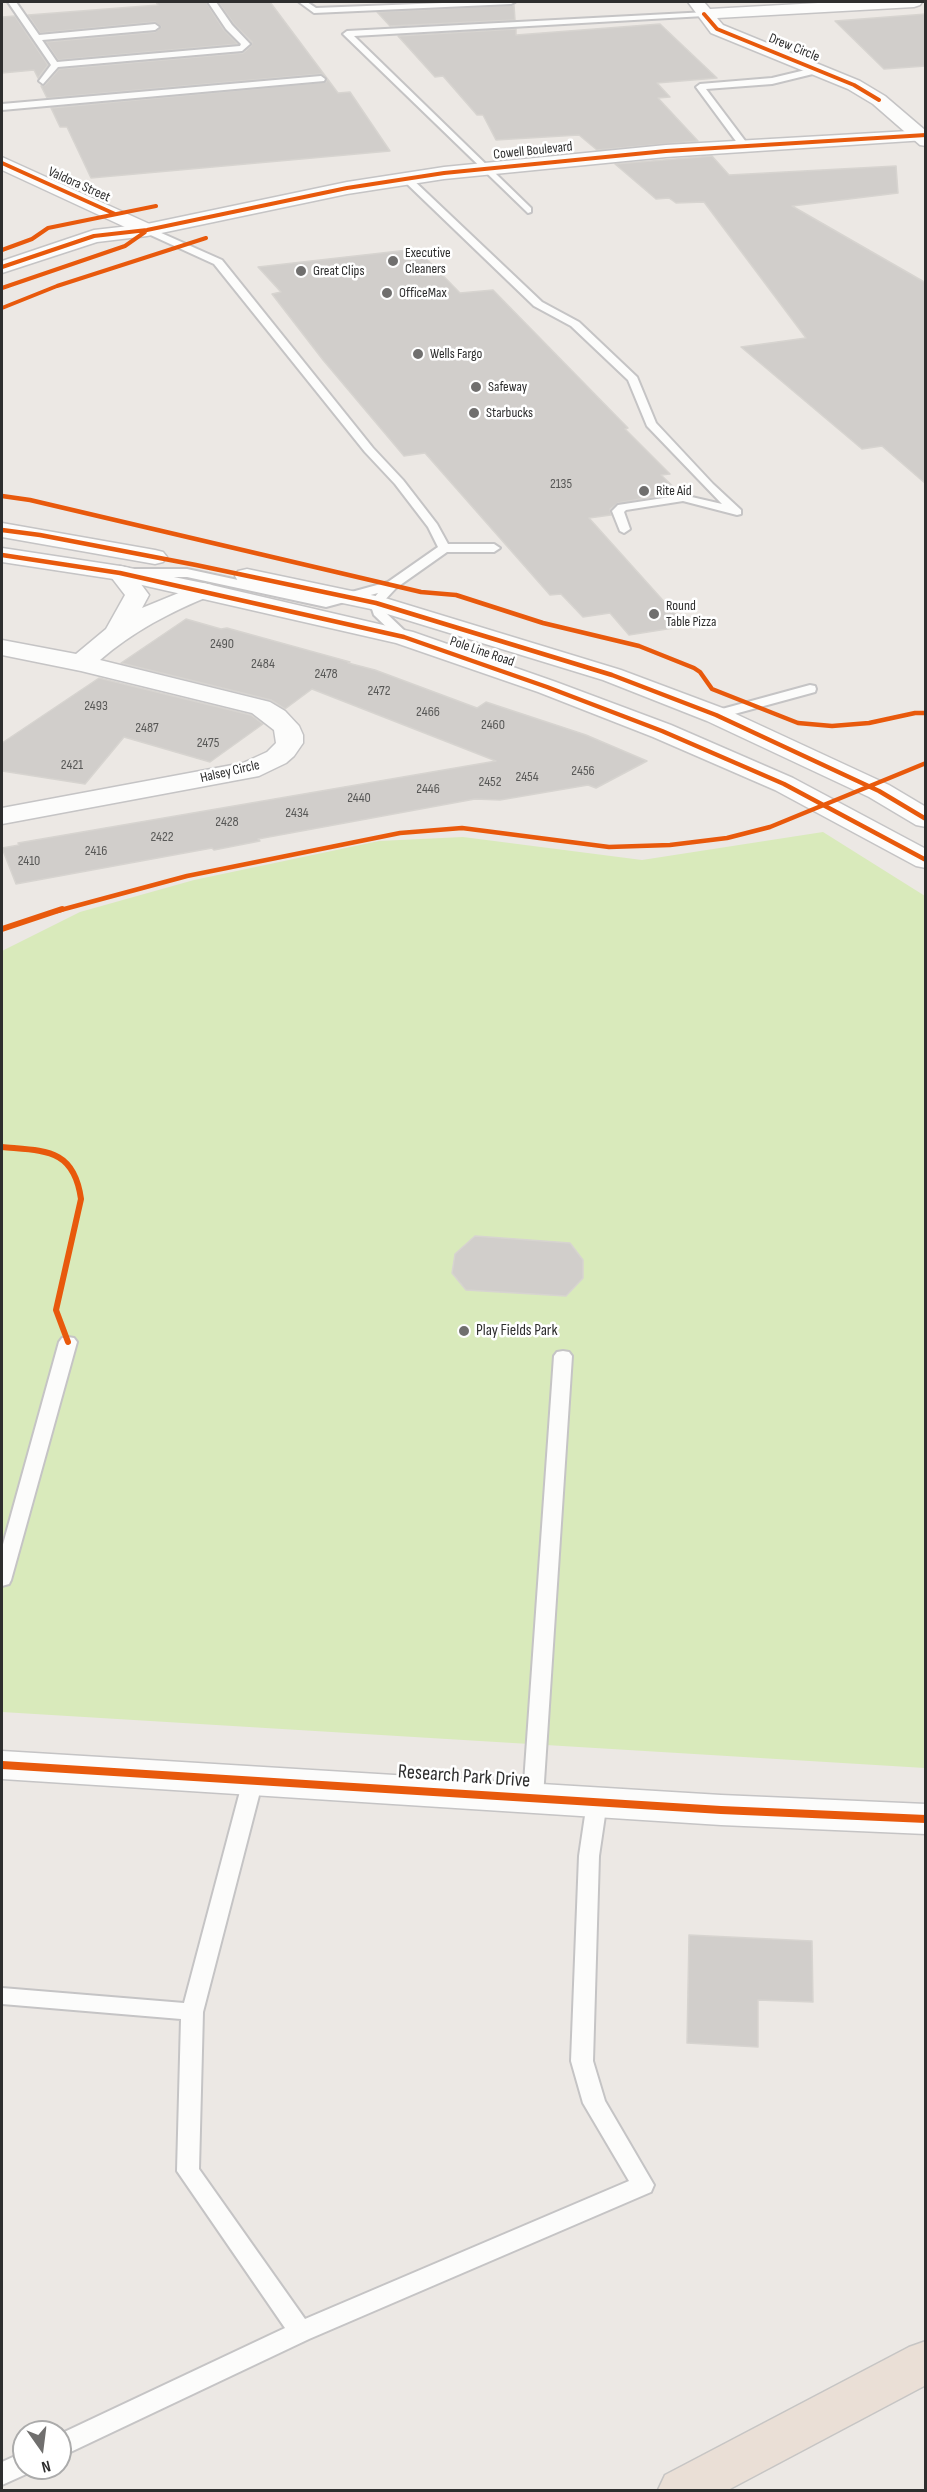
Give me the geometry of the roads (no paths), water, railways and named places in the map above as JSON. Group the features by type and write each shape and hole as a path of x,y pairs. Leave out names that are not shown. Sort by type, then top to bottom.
{"highway":[{"path":"683,2490 926,2361"}],"main road":[{"path":"700,8 914,2"},
{"name":"Drew Circle","path":"700,8 717,29 854,85 879,100 924,137"},
{"name":"Cowell Boulevard","path":"2,267 94,236 147,230 283,200 407,179 611,155 924,137"},
{"name":"Valdora Street","path":"2,163 147,230"},
{"name":"Cowell Boulevard","path":"2,288 125,246 147,230"},
{"path":"2,523 40,535"},
{"name":"Pole Line Road","path":"2,530 373,595 612,675 716,715 879,791 926,819"},
{"name":"Pole Line Road","path":"2,555 120,573 404,637 547,687 662,731 783,784 926,860"},
{"path":"116,633 137,594 120,573"},
{"path":"81,663 116,633 163,606 203,590"},
{"name":"Halsey Circle","path":"2,648 81,663 261,707 279,717 286,728 290,742 287,751 274,761 250,770 2,816"},
{"name":"Research Park Drive","path":"2,1765 597,1802 926,1819"}],"lane":[{"path":"43,81 55,65 242,48 246,44 229,27 212,2"},
{"path":"303,2 314,12 511,2"},
{"path":"2,6 13,3 55,65"},
{"path":"528,210 347,34 700,8"},
{"path":"36,38 155,27"},
{"path":"744,146 700,87 772,81 818,70"},
{"path":"2,107 321,79"},
{"path":"407,179 538,304 575,324 633,379 651,424 709,486 737,512 682,498 622,507 618,511 624,529"},
{"path":"147,230 218,262 369,450 399,482 433,526 444,548"},
{"path":"120,573 187,573 326,603 373,595 444,548 494,548"},
{"path":"373,595 378,612 404,637"},
{"path":"716,715 810,690"},
{"path":"2,1580 68,1342"},
{"path":"534,1797 563,1356"},
{"path":"253,1780 192,2012 188,2171 301,2332"},
{"path":"72,2440 301,2332 643,2185 594,2103 582,2061 589,1856 597,1802"},
{"path":"2,1996 192,2012"}],"place":[{"name":"Executive Cleaners","path":"393,261"},
{"name":"Great Clips","path":"301,271"},
{"name":"OfficeMax","path":"387,293"},
{"name":"Wells Fargo","path":"418,354"},
{"name":"Safeway","path":"476,387"},
{"name":"Starbucks","path":"474,413"},
{"name":"Rite Aid","path":"644,491"},
{"name":"Round Table Pizza","path":"654,614"},
{"name":"Play Fields Park","path":"464,1331"}]}
